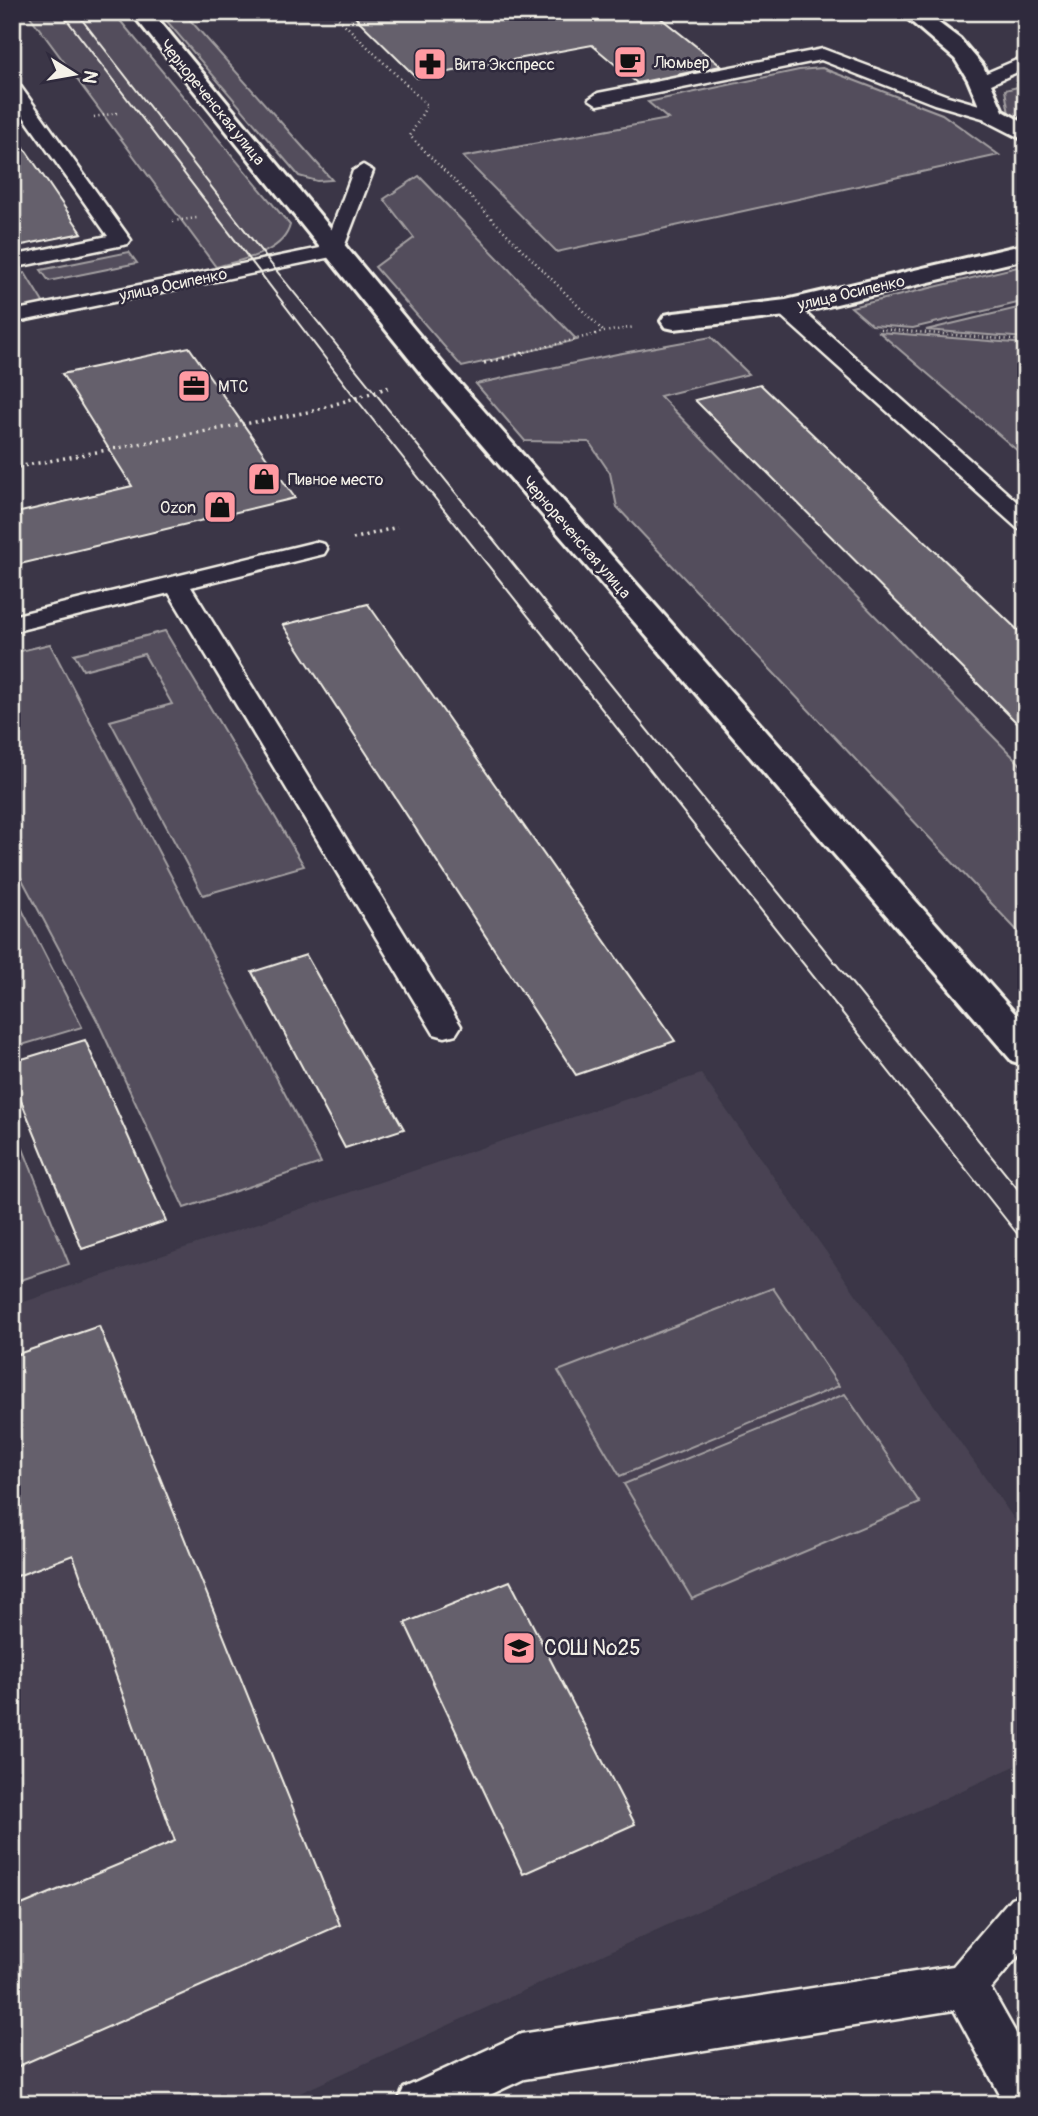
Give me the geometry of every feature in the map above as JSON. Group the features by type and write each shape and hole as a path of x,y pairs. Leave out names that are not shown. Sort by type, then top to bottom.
{"street":[{"name":"Чернореченская улица","path":"141,12 437,375 1026,1051"},
{"path":"910,12 951,40 983,81 993,115 1026,134"},
{"name":"улица Осипенко","path":"674,321 794,315 1026,251"}],"lane":[{"path":"598,99 822,54 941,100 993,115"},
{"path":"983,81 1026,61"},
{"path":"12,87 121,240 12,262"},
{"path":"334,251 363,172"},
{"name":"улица Осипенко","path":"12,317 334,251"},
{"path":"794,315 1026,523"},
{"path":"12,624 315,549"},
{"path":"176,583 445,1026"},
{"path":"420,2104 521,2057 965,1986 1026,1913"},
{"path":"965,1986 1026,2095"}],"path":[{"path":"332,12 427,105 410,136 604,332"},
{"path":"94,117 117,113"},
{"path":"173,221 197,218"},
{"path":"794,315 1026,341"},
{"path":"12,468 313,411 354,396 604,332 674,321"}],"shaded area":[{"path":"27,12 113,12 290,225 279,243 259,254 216,267"},
{"path":"159,12 183,12 332,180 317,181 299,176"},
{"path":"822,68 942,114 999,155 557,252 463,157 668,119 648,102 799,70"},
{"path":"1026,85 1026,123 1009,114 1005,90"},
{"path":"419,176 577,340 462,367 375,267 414,238 384,199"},
{"path":"129,252 137,263 49,281 41,270"},
{"path":"1026,265 1026,301 913,328 872,325 851,307"},
{"path":"25,273 47,309 12,316 12,276"},
{"path":"1026,306 1026,338 926,330"},
{"path":"879,332 1026,344 1026,458"},
{"path":"711,337 749,374 660,396 1026,770 1026,940 617,507 610,473 589,442 525,441 476,384"},
{"path":"165,631 304,866 203,895 110,721 172,704 144,654 83,670 74,654"},
{"path":"50,644 321,1163 184,1208 98,1022 16,868 12,868 12,653"},
{"path":"12,890 82,1027 12,1048"},
{"name":"СОШ №25","path":"701,1074 1026,1536 1026,1761 276,2104 12,2104 12,1306"},
{"path":"18,1136 69,1264 12,1283 12,1138"},
{"path":"773,1288 839,1386 620,1476 558,1371"},
{"path":"845,1394 920,1503 692,1599 624,1484"}],"building":[{"path":"350,12 653,12 721,66 637,83 592,45 417,78"},
{"path":"12,130 82,233 12,247"},
{"path":"189,347 295,498 12,566 12,514 132,486 62,374"},
{"path":"760,384 1026,638 1026,732 695,400"},
{"path":"368,604 675,1041 576,1075 283,625"},
{"path":"306,955 404,1129 345,1148 252,972"},
{"path":"85,1040 166,1221 82,1249 12,1079 12,1062"},
{"path":"99,1326 340,1925 12,2069 12,1909 175,1841 73,1555 12,1578 12,1356"},
{"path":"510,1581 635,1824 523,1874 405,1623"}],"tram line":[{"path":"61,12 354,396 1026,1245"},
{"path":"76,12 271,264 1026,1199"}],"place":[{"name":"Люмьер","path":"630,62"},
{"name":"Вита Экспресс","path":"430,64"},
{"name":"МТС","path":"194,386"},
{"name":"Пивное место","path":"264,479"},
{"name":"Ozon","path":"220,507"},
{"name":"СОШ №25","path":"519,1648"}]}
